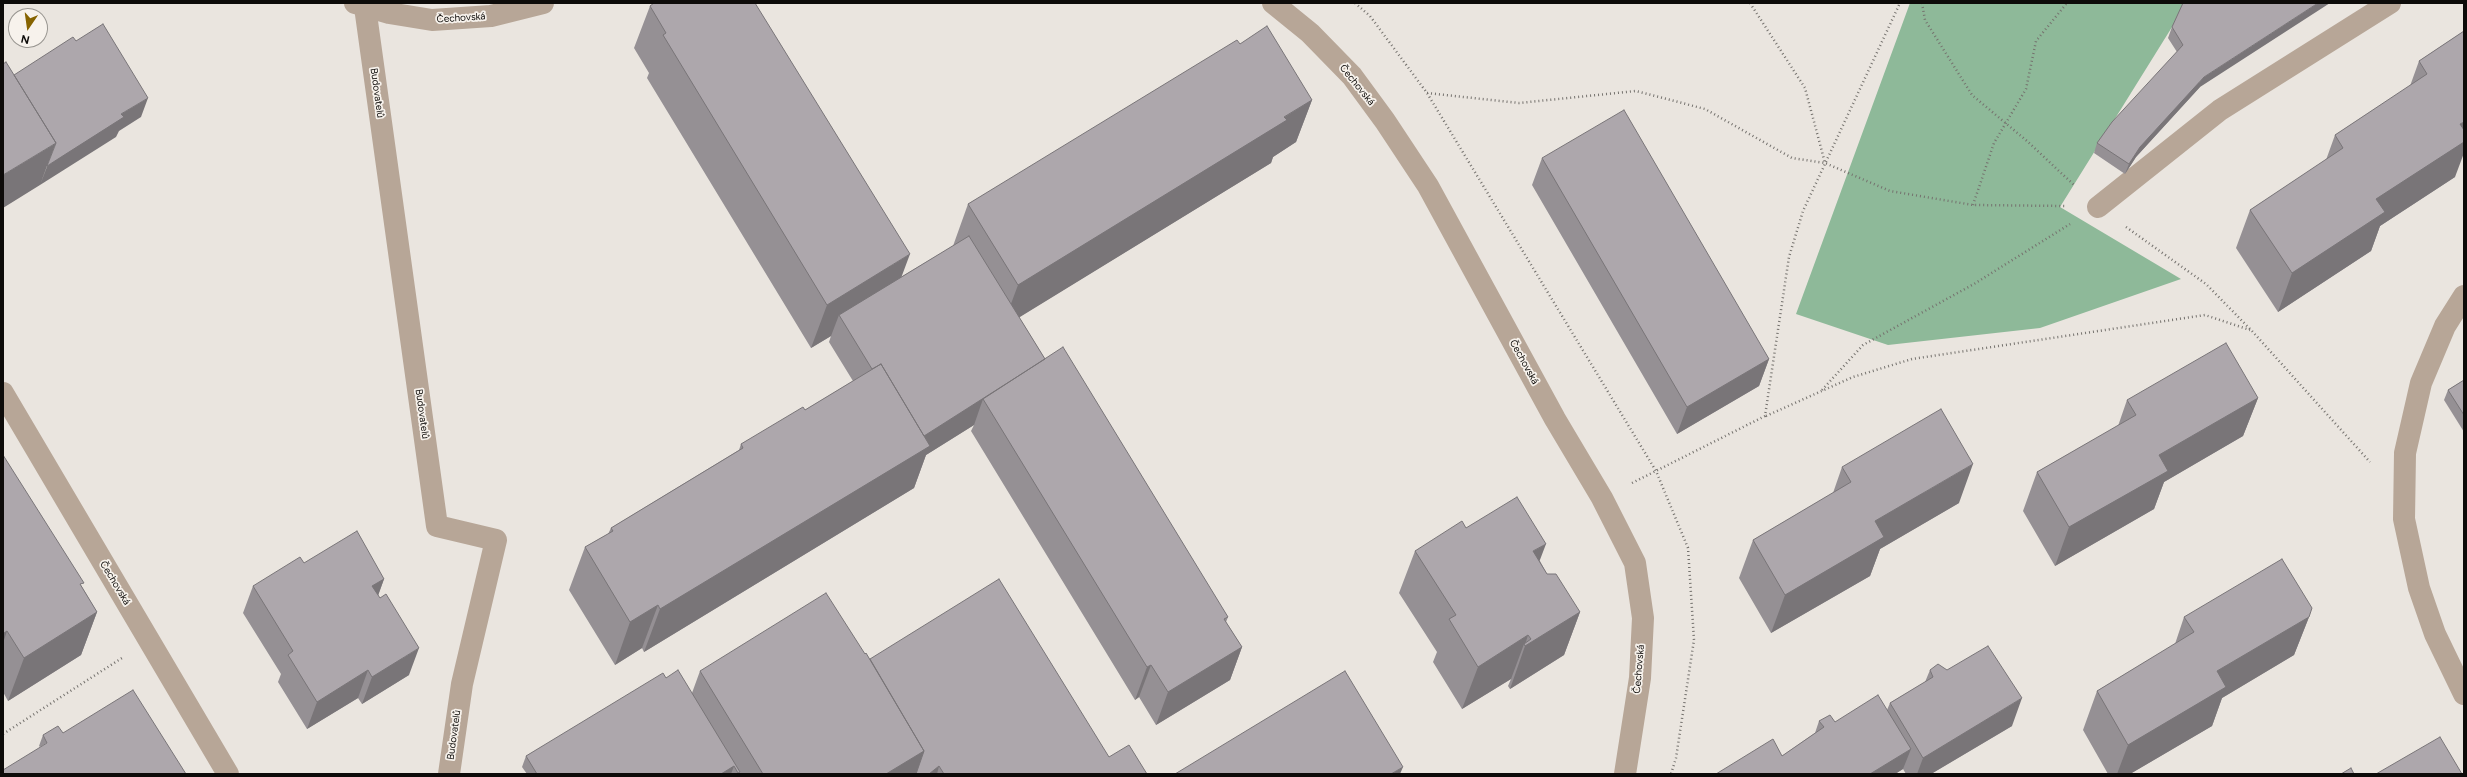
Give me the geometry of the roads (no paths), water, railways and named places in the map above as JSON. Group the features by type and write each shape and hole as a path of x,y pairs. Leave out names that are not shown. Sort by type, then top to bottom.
{"street":[{"name":"Čechovská","path":"360,5 432,20 491,16 543,3"},
{"name":"Čechovská","path":"1273,3 1310,32 1352,76 1385,121 1428,186 1555,419 1602,498 1635,563 1643,618 1640,678 1625,774"},
{"path":"2098,207 2220,110 2390,3"},
{"name":"Budovatelů","path":"360,5 437,526 496,540 462,684 449,774"},
{"path":"2464,296 2445,326 2421,382 2405,453 2404,519 2421,595 2435,634 2464,694"},
{"name":"Čechovská","path":"3,393 228,774"}]}
